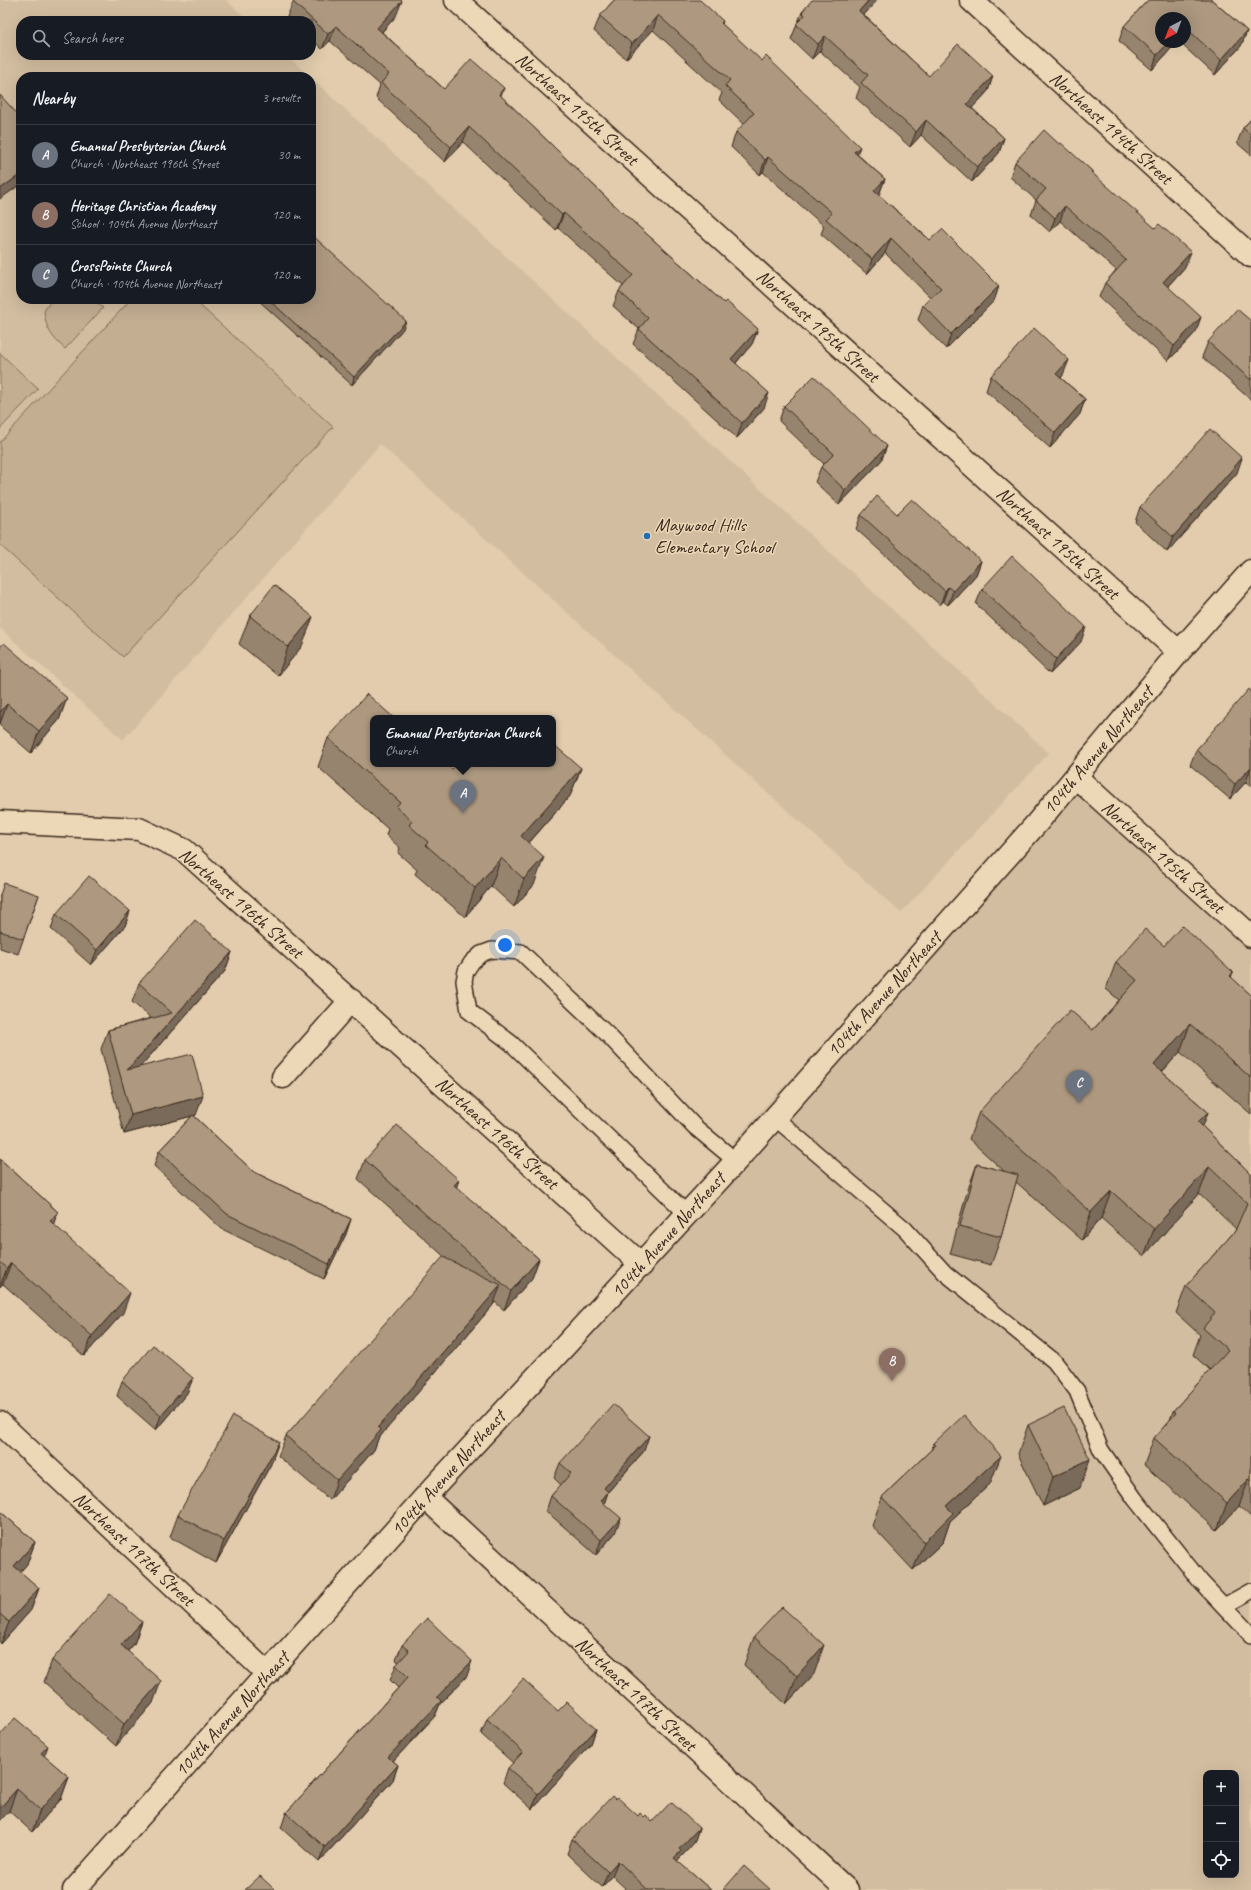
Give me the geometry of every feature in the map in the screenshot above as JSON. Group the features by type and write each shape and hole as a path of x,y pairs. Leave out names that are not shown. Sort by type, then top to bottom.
{"street":[{"name":"Northeast 195th Street","path":"456,0 1179,652"},
{"name":"Northeast 194th Street","path":"971,0 1251,256"},
{"name":"104th Avenue Northeast","path":"74,1890 425,1497 642,1265 686,1213 736,1161 1076,777 1179,652 1251,571"},
{"name":"Northeast 195th Street","path":"1076,777 1251,936"},
{"name":"Northeast 196th Street","path":"0,822 139,829 184,850 642,1265"},
{"path":"283,1077 351,1000"},
{"name":"Northeast 197th Street","path":"0,1423 268,1674"},
{"name":"Northeast 197th Street","path":"425,1497 847,1890"}],"lane":[{"path":"686,1213 511,1043 469,1011 464,981 466,971 472,962 481,954 492,950 521,952 608,1035 696,1126 736,1161"},
{"path":"774,1117 904,1229 945,1273 1054,1361 1077,1390 1101,1450 1145,1511 1201,1582 1251,1635"},
{"path":"1224,1606 1251,1591"}],"shaded area":[{"name":"Maywood Hills Elementary School","path":"0,0 226,0 244,16 16,16 16,60 291,60 305,72 16,72 16,304 316,304 316,83 1049,753 901,913 380,444 123,740 0,628"},
{"path":"49,304 99,304 103,308 65,349 50,333 46,323 44,311"},
{"path":"126,304 198,304 333,427 123,657 0,545 0,442"},
{"path":"0,353 38,389 0,429"},
{"path":"1076,777 1251,936 1251,1890 847,1890 425,1497 642,1265 679,1204 768,1103 964,903"}],"building":[{"path":"294,0 401,0 402,1 377,28 444,89 471,59 504,88 499,94 612,203 724,303 726,301 758,329 731,359 769,393 742,423 639,329 648,318 619,291 633,275 564,213 562,215 469,127 451,147 381,83 389,74 336,26 328,34 316,23 316,16 308,16 293,2"},
{"path":"614,0 700,0 723,21 721,23 762,61 766,56 860,147 854,152 885,179 874,191 930,240 942,229 999,286 951,334 923,305 941,288 891,238 872,259 826,219 832,213 768,157 765,160 736,132 754,113 725,86 730,80 658,15 632,44 600,16"},
{"path":"812,0 869,0 859,11 929,76 958,44 993,76 967,104 1004,138 977,167 926,120 916,132 861,83 868,75 825,36 818,44 796,24 805,15 802,12"},
{"path":"1148,0 1212,0 1247,31 1221,60 1191,32 1191,12 1155,12 1155,48 1163,48 1157,55 1124,26"},
{"path":"0,95 16,113 16,178 0,189"},
{"path":"1251,119 1251,135 1243,128"},
{"path":"1044,130 1059,144 1061,143 1092,171 1091,172 1155,228 1159,224 1191,252 1163,282 1201,317 1174,346 1105,283 1126,260 1065,206 1055,218 1036,200 1046,189 1015,162"},
{"path":"316,239 406,321 354,377 274,304 316,304"},
{"path":"1237,309 1251,321 1251,380 1208,342"},
{"path":"1034,328 1069,360 1056,374 1085,399 1055,433 991,376"},
{"path":"814,376 887,446 845,490 821,467 834,454 784,406"},
{"path":"1210,429 1242,458 1173,537 1140,507"},
{"path":"877,496 897,514 912,499 981,561 953,591 948,587 945,591 861,515"},
{"path":"1012,556 1086,627 1056,659 982,589"},
{"path":"274,585 313,617 288,647 250,616"},
{"path":"4,643 67,698 39,731 7,704 0,712 0,647"},
{"path":"1249,689 1251,691 1251,767 1235,784 1196,750"},
{"path":"367,694 391,715 370,715 370,767 450,767 452,769 454,767 556,767 556,747 581,768 521,836 544,857 524,879 501,858 475,888 426,845 428,842 409,825 412,821 396,807 400,802 328,738"},
{"path":"89,876 130,911 97,950 56,914"},
{"path":"4,883 39,895 23,939 0,931 0,895"},
{"path":"195,920 232,952 127,1070 192,1054 203,1096 131,1115 108,1030 172,1013 139,983"},
{"path":"1182,926 1233,972 1230,976 1251,995 1251,1078 1190,1024 1154,1065 1208,1112 1198,1122 1251,1174 1251,1481 1249,1479 1227,1503 1154,1438 1176,1413 1173,1411 1228,1350 1203,1328 1215,1313 1186,1286 1235,1231 1247,1203 1209,1167 1154,1229 1111,1191 1091,1212 979,1112 1070,1010 1093,1030 1137,980 1116,962 1145,929 1164,946"},
{"path":"193,1115 254,1172 351,1219 329,1264 227,1214 159,1151"},
{"path":"397,1125 459,1180 454,1185 539,1259 511,1291 365,1160"},
{"path":"0,1159 58,1212 50,1221 130,1293 92,1336 11,1263 7,1268 0,1262"},
{"path":"977,1164 1018,1175 1001,1237 960,1226"},
{"path":"443,1257 501,1285 378,1427 381,1430 337,1480 286,1436"},
{"path":"153,1345 193,1378 161,1415 122,1381"},
{"path":"613,1404 649,1436 604,1488 608,1492 601,1501 621,1518 601,1540 551,1496 571,1473 560,1463"},
{"path":"1064,1408 1090,1459 1053,1477 1028,1425"},
{"path":"964,1415 1001,1456 946,1506 953,1513 924,1542 882,1497 936,1445 934,1443"},
{"path":"233,1416 279,1442 224,1541 178,1515"},
{"path":"0,1511 35,1542 14,1566 39,1588 9,1622 0,1614"},
{"path":"110,1594 142,1622 121,1645 161,1681 124,1724 52,1660"},
{"path":"782,1607 824,1645 797,1676 754,1637"},
{"path":"427,1618 472,1661 437,1697 441,1701 388,1757 398,1765 325,1847 286,1813 408,1677 396,1665 409,1651 402,1645"},
{"path":"523,1679 558,1711 567,1702 596,1729 538,1794 508,1768 523,1752 487,1719"},
{"path":"15,1718 48,1746 41,1753 69,1777 40,1810 17,1789 0,1808 0,1735"},
{"path":"612,1796 615,1799 617,1797 638,1816 640,1813 644,1817 646,1815 652,1822 671,1802 699,1828 679,1849 681,1851 674,1858 711,1890 648,1890 618,1861 608,1872 572,1839"},
{"path":"744,1866 771,1890 723,1890"},
{"path":"260,1876 275,1890 245,1890"}],"place":[{"name":"Maywood Hills Elementary School","path":"647,536"},
{"name":"Emanual Presbyterian Church","path":"463,813"},
{"name":"CrossPointe Church","path":"1079,1103"},
{"name":"Heritage Christian Academy","path":"892,1381"}]}
